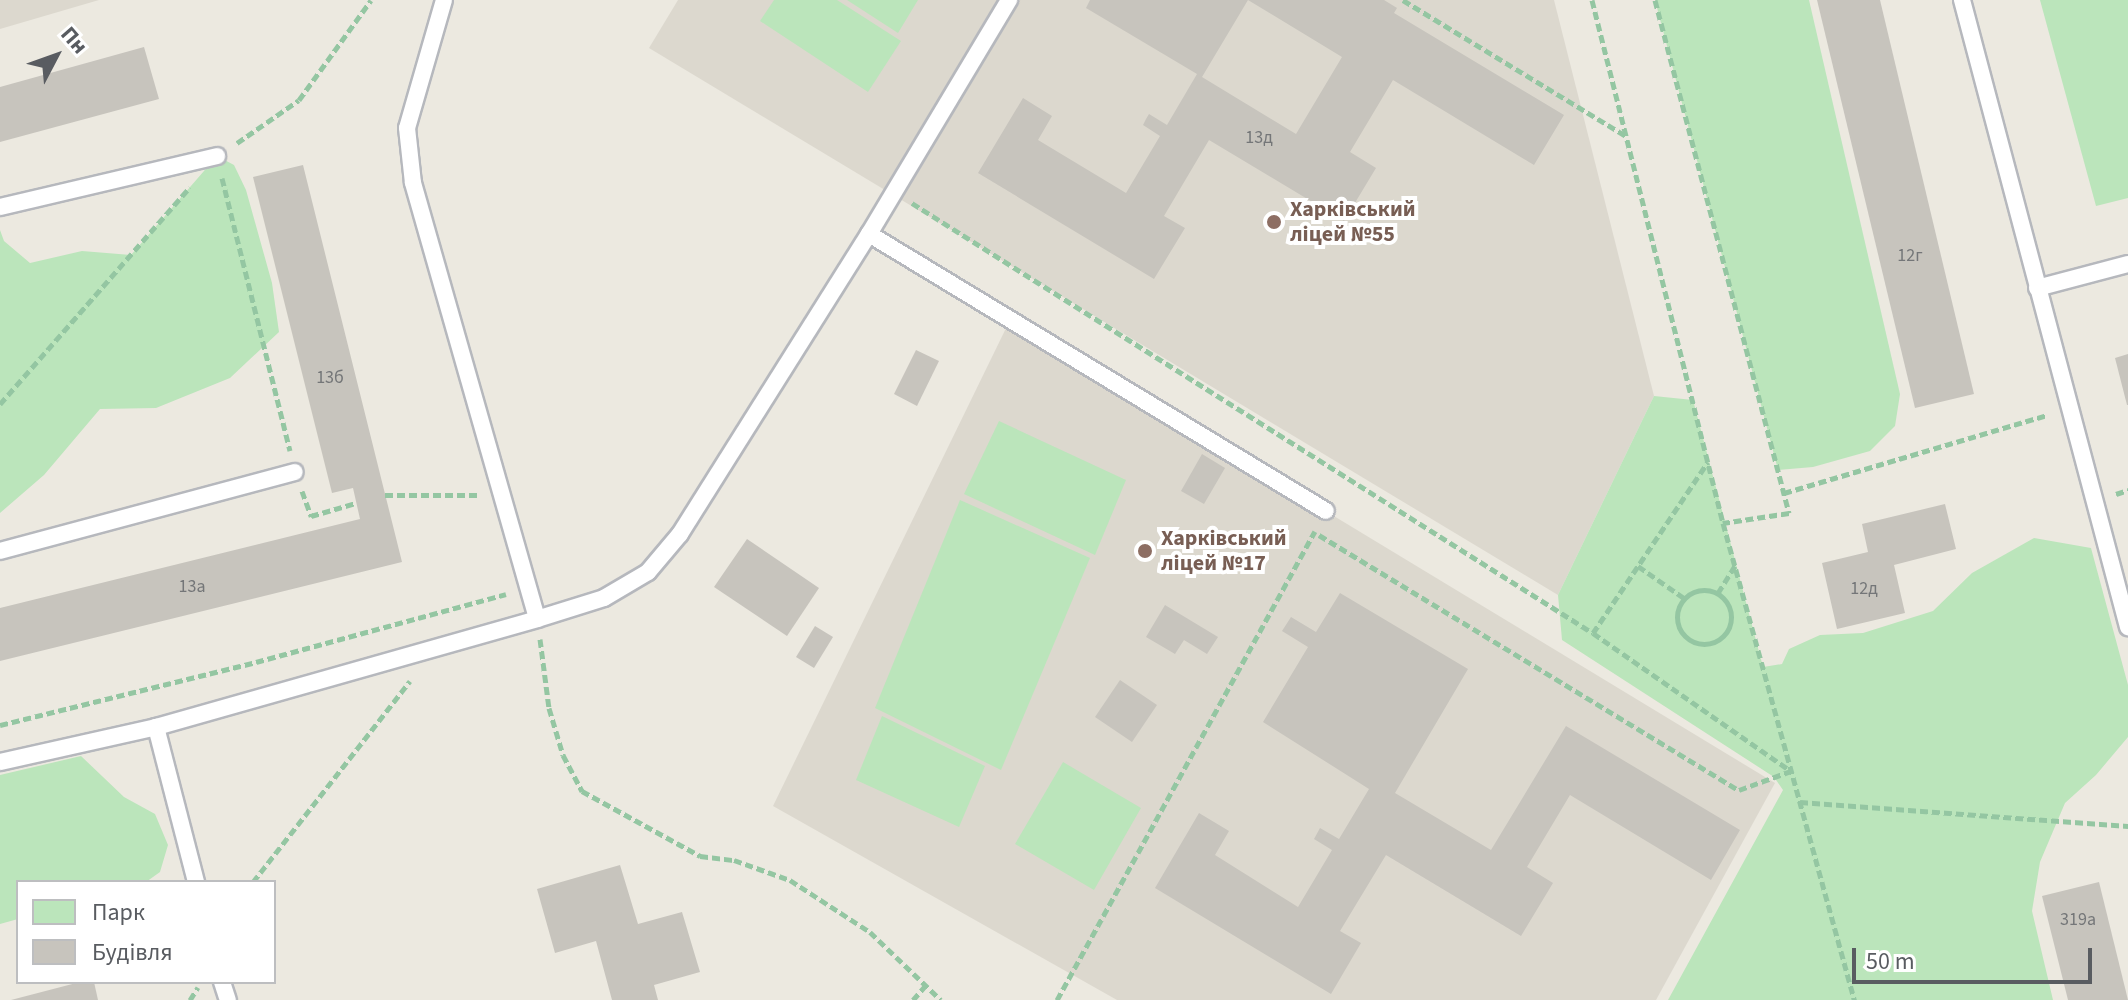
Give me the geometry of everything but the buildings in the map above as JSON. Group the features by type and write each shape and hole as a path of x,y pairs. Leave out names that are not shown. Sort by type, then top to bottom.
{"lane":[{"path":"444,0 407,128 413,183 537,619"},
{"path":"0,762 156,727 537,619 604,598 648,572 680,534 869,234 1009,0"},
{"path":"1962,0 2128,627"},
{"path":"0,207 217,156"},
{"path":"869,234 1326,511"},
{"path":"2037,288 2128,264"},
{"path":"0,551 295,472"},
{"path":"156,727 195,880"}],"path":[{"path":"0,404 217,156 299,100 371,0"},
{"path":"1403,0 1626,136"},
{"path":"1592,0 1723,523 1854,1000"},
{"path":"1655,0 1789,513 1723,523"},
{"path":"217,156 295,472 311,516 356,503"},
{"path":"894,192 1593,633 1791,771"},
{"path":"1784,493 2069,408"},
{"path":"1593,633 1708,462"},
{"path":"385,495 502,495"},
{"path":"1057,1000 1326,511"},
{"path":"1315,532 1739,790 1791,771"},
{"path":"1638,566 1684,598"},
{"path":"1718,593 1735,566"},
{"path":"0,725 256,662 528,588"},
{"path":"1700,589 1718,593 1729,607 1730,624 1720,639 1704,644 1687,638 1677,624 1676,614 1684,598 1700,589"},
{"path":"537,619 549,708 563,755 582,791 700,856 734,860 790,880 870,932 941,1000"},
{"path":"255,880 435,648"},
{"path":"1800,802 2128,826"},
{"path":"913,1000 925,986"}],"shaded area":[{"path":"0,0 99,0 0,29"},
{"name":"Харківський ліцей №55","path":"678,0 1554,0 1654,396 1558,595 649,48"},
{"name":"Харківський ліцей №17","path":"1010,320 1775,783 1656,1000 1117,1000 773,806"}],"green space":[{"path":"774,0 837,0 901,41 868,92 760,21"},
{"path":"847,0 918,0 898,33"},
{"path":"1655,0 1809,0 1900,394 1895,426 1870,451 1813,467 1778,470"},
{"path":"2040,0 2128,0 2128,198 2096,206"},
{"path":"217,156 234,165 246,190 272,283 279,332 230,378 156,408 100,409 44,475 0,513 0,230 4,241 30,263 82,251 131,255"},
{"path":"1654,396 1693,400 1763,667 1782,664 1789,649 1820,635 1863,633 1933,611 1972,573 2034,538 2091,548 2128,685 2128,737 2096,775 2065,803 2040,862 2032,911 2053,1000 1668,1000 1783,790 1774,777 1562,640 1558,595"},
{"path":"999,421 1126,480 1095,555 964,494"},
{"path":"960,500 1090,558 1001,770 875,708"},
{"path":"882,716 985,766 959,827 856,780"},
{"path":"81,756 124,797 155,814 168,845 160,872 149,880 16,880 16,920 0,924 0,775"},
{"path":"1063,762 1141,808 1094,890 1015,844"}],"place":[{"name":"Харківський ліцей №55","path":"1274,222"},
{"name":"Харківський ліцей №17","path":"1145,551"}]}
